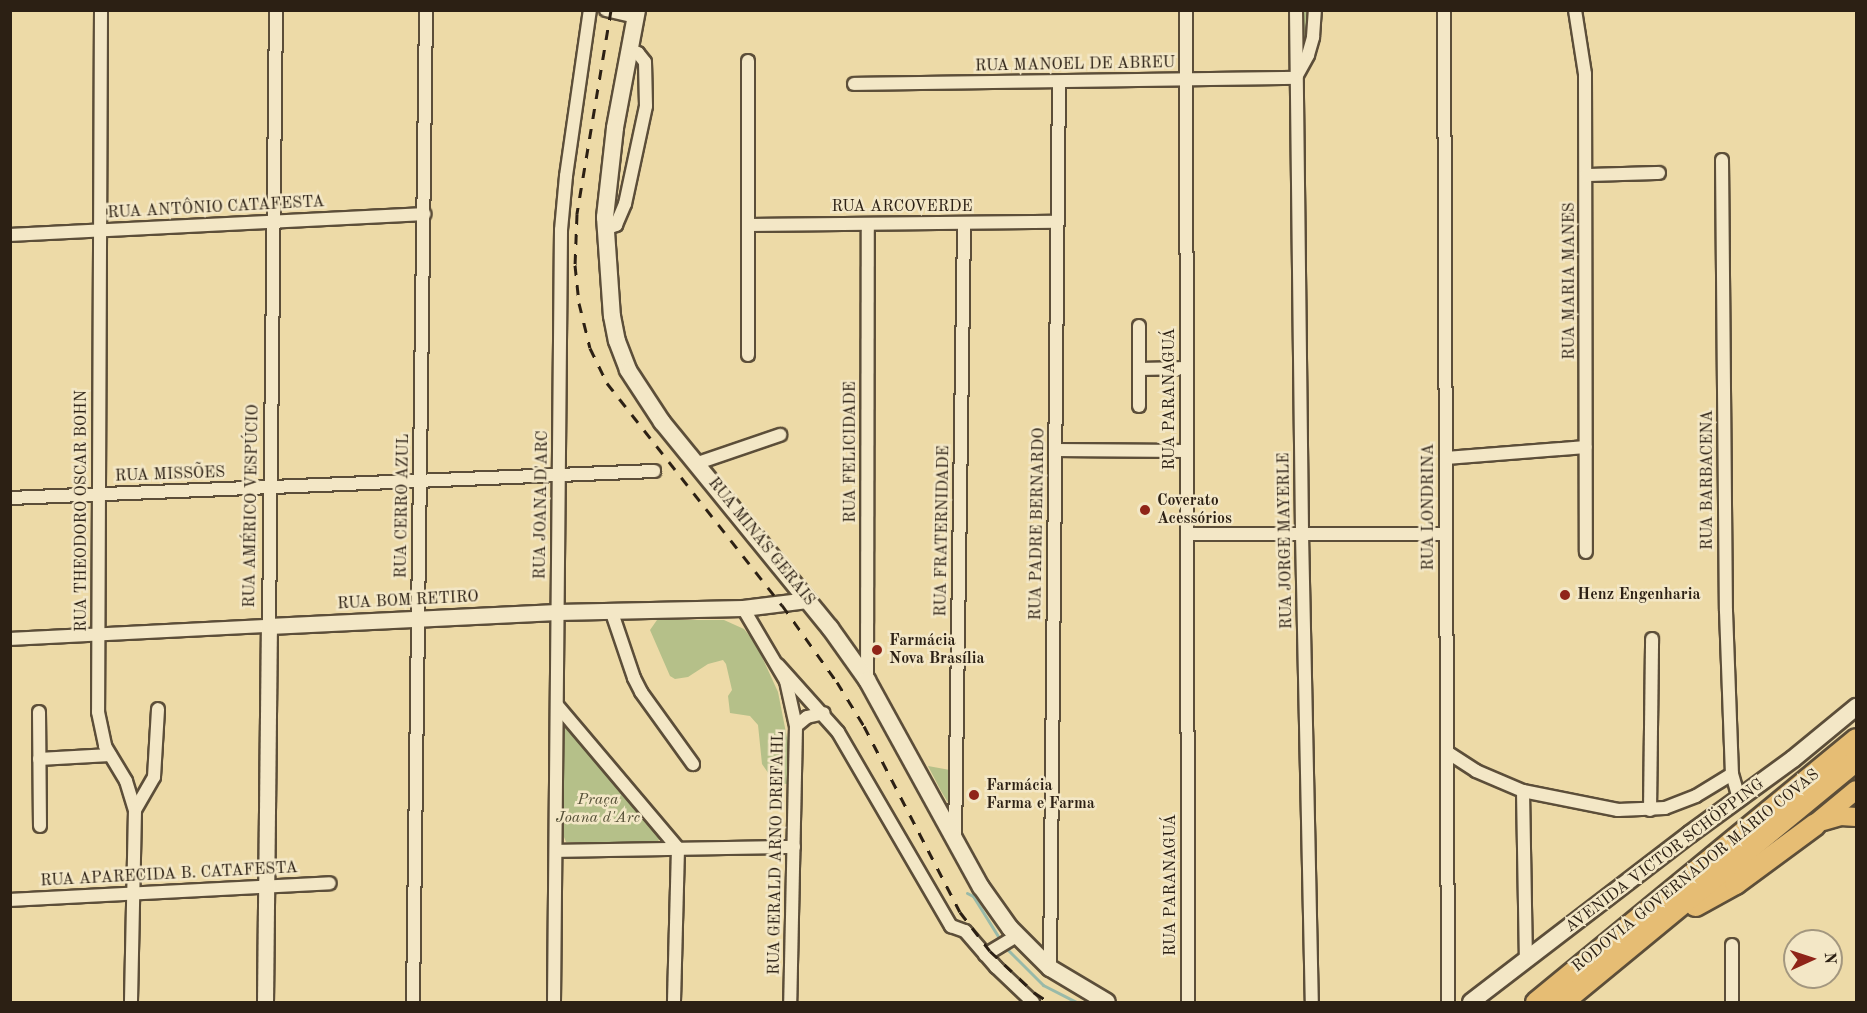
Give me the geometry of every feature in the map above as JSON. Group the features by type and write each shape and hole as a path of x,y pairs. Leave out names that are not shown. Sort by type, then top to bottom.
{"highway":[{"name":"RODOVIA GOVERNADOR MÁRIO COVAS","path":"1536,1002 1857,739"},
{"name":"RODOVIA GOVERNADOR MÁRIO COVAS","path":"1562,1002 1857,760"},
{"path":"1647,932 1735,883 1815,824"}],"main road":[{"name":"RUA MINAS GERAIS","path":"636,14 628,50 608,180 605,229 610,306 622,356 652,409 807,600 867,680 981,888 1017,936 1050,968 1107,1002"},
{"name":"AVENIDA VICTOR SCHÖPPING","path":"1471,1002 1857,707"},
{"path":"1815,824 1857,790"},
{"path":"1815,824 1841,816 1857,817"}],"street":[{"name":"RUA THEODORO OSCAR BOHN","path":"101,10 97,635 99,724 110,755 126,781 135,810 131,1002"},
{"name":"RUA AMÉRICO VESPÚCIO","path":"265,1002 276,10"},
{"name":"RUA CERRO AZUL","path":"413,1002 426,10"},
{"name":"RUA JOANA D'ARC","path":"554,1002 561,230 572,130 590,10"},
{"path":"606,10 636,14"},
{"name":"RUA PARANAGUÁ","path":"1186,10 1188,1002"},
{"name":"RUA JORGE MAYERLE","path":"1296,10 1302,534 1312,1002"},
{"name":"RUA JORGE MAYERLE","path":"1295,78 1308,55 1313,36 1315,10"},
{"name":"RUA LONDRINA","path":"1444,10 1448,1002"},
{"name":"RUA MARIA MANES","path":"1575,10 1585,74 1586,552"},
{"path":"605,229 616,225 625,204 646,106 645,62 638,53 628,50"},
{"path":"748,62 748,355"},
{"name":"RUA MANOEL DE ABREU","path":"854,84 1295,78"},
{"name":"RUA PADRE BERNARDO","path":"1050,968 1059,82"},
{"name":"RUA BARBACENA","path":"1722,160 1725,569 1732,774 1739,799"},
{"path":"1586,175 1659,173"},
{"name":"RUA ANTÔNIO CATAFESTA","path":"10,235 424,214"},
{"name":"RUA ARCOVERDE","path":"748,225 1057,222"},
{"name":"RUA FRATERNIDADE","path":"955,840 964,223"},
{"name":"RUA FELICIDADE","path":"867,680 868,224"},
{"path":"1139,326 1139,406"},
{"path":"1139,369 1187,368"},
{"path":"698,463 780,435"},
{"path":"1446,458 1586,447"},
{"path":"1055,450 1187,452"},
{"name":"RUA MISSÕES","path":"10,498 654,471"},
{"path":"1187,534 1446,534"},
{"name":"RUA BOM RETIRO","path":"10,639 557,612 743,608 807,600"},
{"name":"RUA GERALD ARNO DREFAHL","path":"743,608 778,665 789,692 796,726 790,1002"},
{"path":"611,610 641,692 693,764"},
{"path":"1650,810 1652,639"},
{"path":"778,665 824,713 838,732 951,926 965,931 985,955 1033,1002"},
{"path":"556,705 678,849 674,1002"},
{"path":"135,810 154,777 158,709"},
{"path":"39,712 40,826"},
{"path":"796,726 807,717 824,713"},
{"path":"1447,752 1476,771 1523,790 1618,810 1650,810 1684,802 1732,774"},
{"path":"39,759 110,755"},
{"path":"1523,790 1526,961"},
{"path":"556,851 794,847"},
{"name":"RUA APARECIDA B. CATAFESTA","path":"10,900 330,883"},
{"path":"985,955 1017,936"},
{"path":"1732,945 1732,1002"}],"green space":[{"path":"1301,11 1310,11 1308,40 1301,37"},
{"path":"657,620 724,620 744,629 756,644 778,692 789,748 788,784 775,783 762,764 758,725 750,716 730,713 728,696 732,690 723,660 708,664 688,677 675,679 670,676 650,630"},
{"name":"Praça Joana d'Arc","path":"563,717 661,834 658,842 566,842 564,837"},
{"path":"928,766 950,770 950,806 941,791"}],"waterway":[{"path":"967,893 973,896 1001,941"},
{"path":"1007,949 1043,985 1076,1002"}],"railway":[{"path":"611,10 577,214 575,265 579,303 590,348 607,383 782,605 837,682 864,726 960,912 990,951 1035,993 1049,1002"}],"place":[{"name":"Coverato Acessórios","path":"1145,510"},
{"name":"Henz Engenharia","path":"1565,595"},
{"name":"Farmácia Nova Brasília","path":"877,650"},
{"name":"Farmácia Farma e Farma","path":"974,795"}]}
